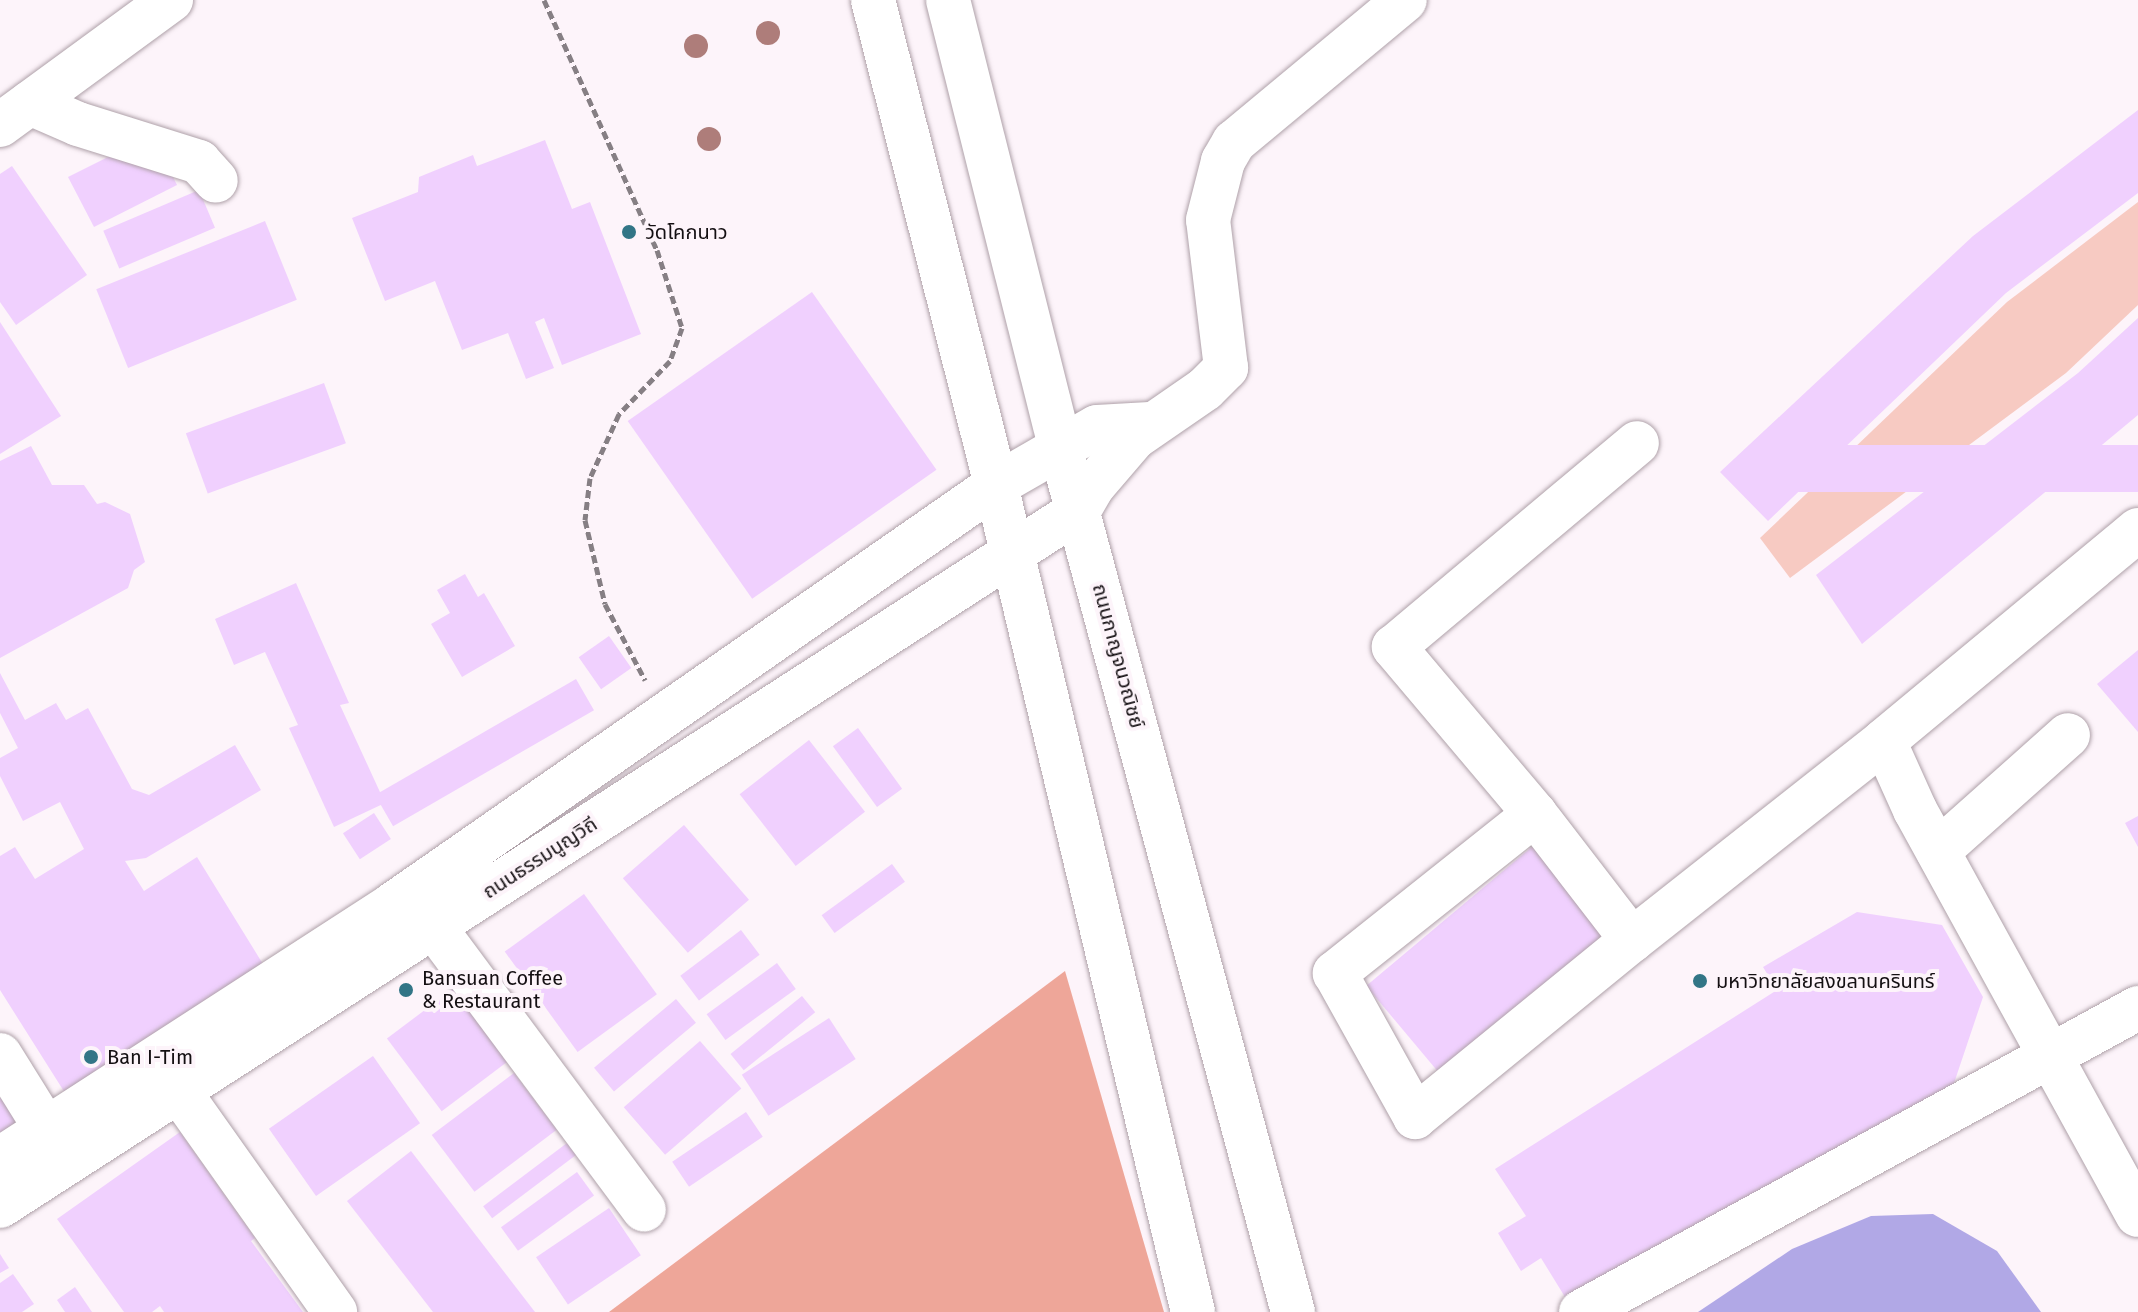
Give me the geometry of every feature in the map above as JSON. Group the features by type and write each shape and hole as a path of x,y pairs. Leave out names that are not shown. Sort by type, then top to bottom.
{"street":[{"path":"15,114 171,0"},
{"path":"873,0 996,485 1193,1312"},
{"name":"ถนนกาญจนวณิชย์","path":"948,0 1060,446 1293,1312"},
{"path":"1079,510 1106,469 1150,424 1205,389 1226,368 1208,220 1223,161 1234,142 1405,0"},
{"path":"15,114 78,124 199,162 216,181"},
{"path":"0,1159 392,905 996,485 1097,427 1150,424"},
{"path":"1632,940 1535,814 1394,647 1637,443"},
{"name":"ถนนธรรมนูญวิถี","path":"0,1206 1079,510"},
{"path":"1535,814 1335,973 1415,1117 1884,741 2138,530"},
{"path":"1938,851 2068,735"},
{"path":"1884,741 1938,851 2138,1215"},
{"path":"434,927 644,1210"},
{"path":"1581,1312 2138,1008"},
{"path":"0,1055 46,1129"},
{"path":"178,1090 335,1312"}],"path":[{"path":"544,0 657,250 682,328 670,361 619,414 590,478 585,520 605,604 664,716"}],"shaded area":[{"path":"2138,202 2138,305 2066,373 1790,578 1760,538 2007,302"},
{"path":"1065,971 1164,1312 609,1312"},
{"path":"1933,1214 1997,1251 2041,1312 1698,1312 1792,1249 1871,1216"}],"building":[{"path":"2138,110 2138,193 2006,293 1768,521 1720,472 1973,236"},
{"path":"545,140 572,209 590,202 641,334 562,365 544,318 535,322 554,368 526,379 508,333 462,350 435,281 385,301 352,218 418,192 419,177 473,155 477,166"},
{"path":"112,155 169,169 177,185 94,227 68,177"},
{"path":"12,166 87,275 16,325 0,302 0,174"},
{"path":"199,190 215,228 119,268 103,231"},
{"path":"265,221 297,300 128,368 96,289"},
{"path":"812,292 936,470 752,599 628,421"},
{"path":"2138,318 2138,415 1862,644 1816,575 2078,373"},
{"path":"0,322 61,416 0,454"},
{"path":"324,383 346,443 208,493 186,433"},
{"path":"1793,445 2138,445 2138,492 1793,492"},
{"path":"31,446 52,485 84,485 97,504 105,502 130,514 145,562 134,570 128,588 0,658 0,461"},
{"path":"465,574 478,597 484,593 515,646 462,677 431,624 450,613 437,590"},
{"path":"296,583 349,703 340,705 385,803 334,827 289,728 298,725 265,652 234,665 215,619"},
{"path":"609,636 631,668 601,689 579,657"},
{"path":"2138,650 2138,732 2097,684"},
{"path":"0,673 25,720 56,703 66,720 88,708 132,789 149,795 235,745 261,790 146,858 125,861 144,891 197,857 266,969 65,1093 0,990 0,856 15,847 35,879 84,849 60,802 23,821 0,776 0,758 18,748 0,713"},
{"path":"576,679 594,710 393,826 375,795"},
{"path":"858,728 902,789 877,807 833,746"},
{"path":"809,740 865,812 796,866 740,794"},
{"path":"374,813 391,839 360,859 343,833"},
{"path":"2138,816 2138,847 2125,823"},
{"path":"684,825 749,900 688,953 623,878"},
{"path":"1540,840 1621,937 1447,1082 1366,986"},
{"path":"892,864 905,882 835,933 822,915"},
{"path":"584,894 657,994 578,1052 505,952"},
{"path":"1857,912 1942,925 1983,997 1949,1098 1573,1310 1541,1258 1521,1271 1498,1233 1526,1216 1495,1169 1777,990 1763,967"},
{"path":"741,930 760,955 699,1000 680,976"},
{"path":"777,963 796,989 725,1040 707,1014"},
{"path":"458,985 513,1058 442,1111 387,1039"},
{"path":"802,996 815,1012 744,1070 731,1054"},
{"path":"676,999 696,1023 614,1092 594,1068"},
{"path":"829,1018 856,1059 768,1116 742,1075"},
{"path":"700,1041 741,1089 665,1155 624,1107"},
{"path":"373,1056 420,1123 316,1196 269,1129"},
{"path":"514,1073 557,1130 474,1192 432,1135"},
{"path":"0,1097 19,1125 0,1137"},
{"path":"746,1112 763,1137 689,1187 672,1162"},
{"path":"180,1132 255,1238 251,1241 303,1312 164,1312 160,1306 152,1312 124,1312 57,1219"},
{"path":"567,1143 576,1155 492,1218 483,1206"},
{"path":"411,1151 535,1312 433,1312 347,1201"},
{"path":"577,1172 594,1195 518,1251 501,1227"},
{"path":"609,1208 641,1255 568,1304 536,1257"},
{"path":"0,1254 9,1268 0,1273"},
{"path":"13,1274 34,1304 22,1312 0,1312 0,1283"},
{"path":"75,1287 92,1312 65,1312 57,1300"}],"place":[{"name":"วัดโคกนาว","path":"629,232"},
{"name":"มหาวิทยาลัยสงขลานครินทร์","path":"1700,981"},
{"name":"Bansuan Coffee & Restaurant","path":"406,990"},
{"name":"Ban I-Tim","path":"91,1057"}]}
